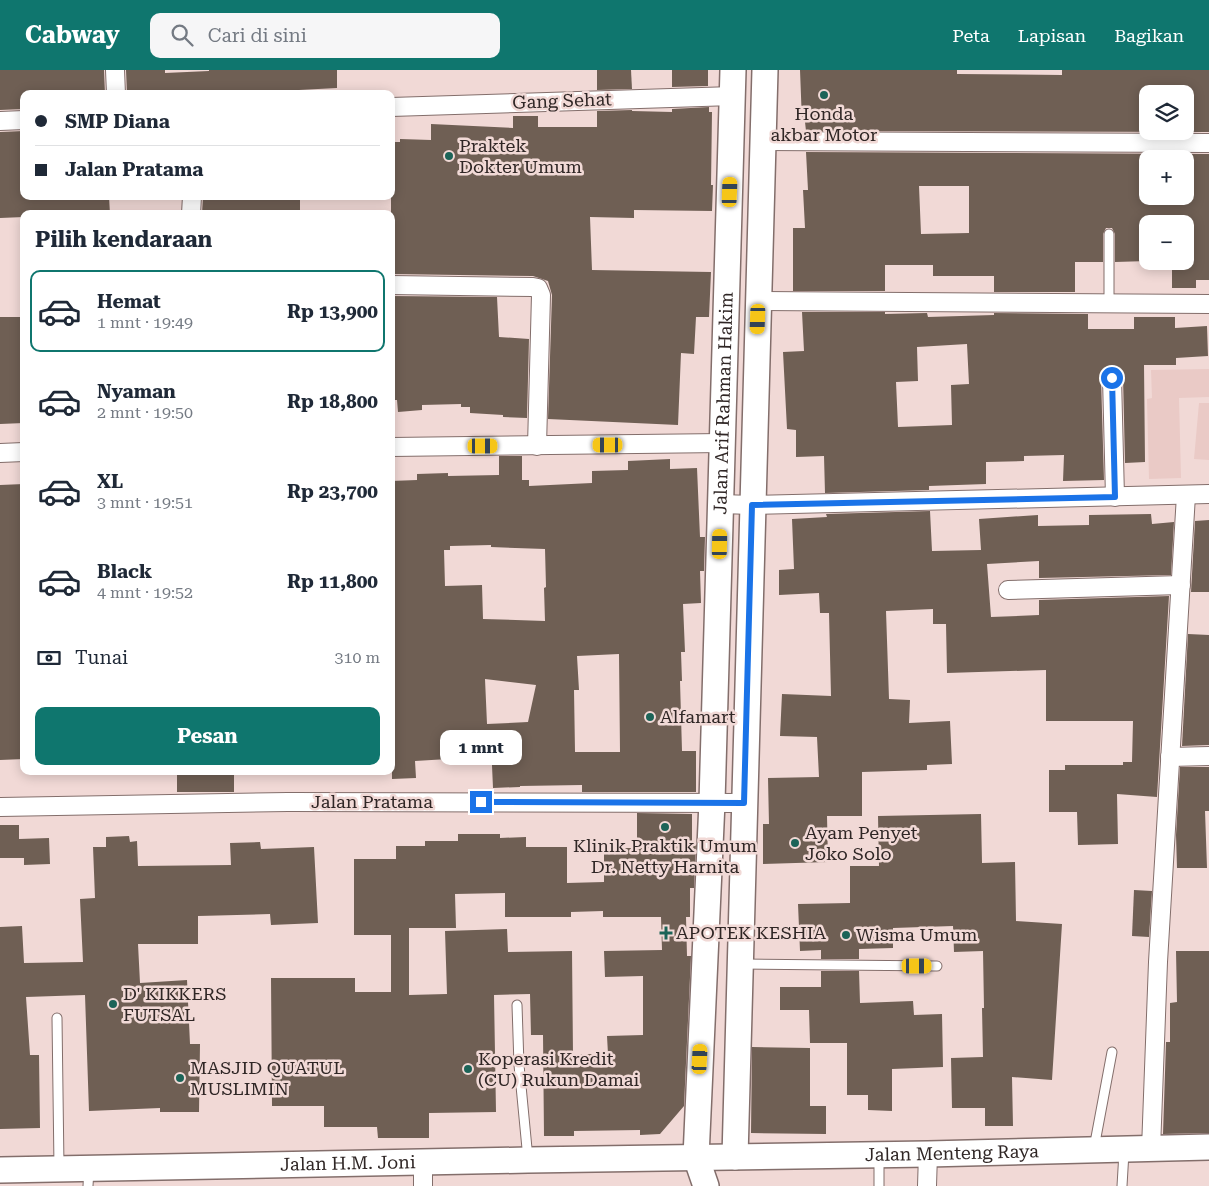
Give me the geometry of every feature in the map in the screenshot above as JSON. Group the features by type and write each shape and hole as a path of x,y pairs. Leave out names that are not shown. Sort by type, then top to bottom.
{"main road":[{"name":"Jalan Arif Rahman Hakim","path":"696,1157 712,802 733,70"},
{"name":"Jalan Arif Rahman Hakim","path":"735,1157 765,70"},
{"name":"Jalan Menteng Raya","path":"696,1157 928,1154 1209,1146"},
{"name":"Jalan H.M. Joni","path":"0,1170 59,1170 88,1178 423,1174 528,1160 696,1157"},
{"path":"696,1157 706,1186"},
{"path":"714,1186 735,1157"}],"street":[{"path":"115,70 116,90"},
{"name":"Gang Sehat","path":"395,107 733,96"},
{"path":"0,121 20,120"},
{"path":"763,141 1209,142"},
{"path":"395,285 538,288 541,296 538,446"},
{"path":"758,301 1209,304"},
{"path":"1112,378 1115,497"},
{"path":"395,447 723,443"},
{"path":"0,452 20,452"},
{"path":"721,504 752,505 1209,494"},
{"path":"1151,1149 1158,962 1186,495"},
{"path":"1008,590 1181,585"},
{"path":"1170,757 1209,756"},
{"name":"Jalan Pratama","path":"0,808 288,802 744,803"},
{"path":"927,1186 928,1154"}],"lane":[{"path":"1108,234 1109,303"},
{"path":"740,964 937,966"},
{"path":"517,1005 519,1065 528,1160"},
{"path":"57,1018 59,1170"},
{"path":"1093,1150 1112,1052"},
{"path":"1122,1186 1124,1149"},
{"path":"879,1186 880,1155"}],"shaded area":[{"path":"1209,369 1209,397 1179,398 1181,478 1149,479 1147,399 1152,398 1151,370"},
{"path":"1199,403 1209,403 1209,460 1194,459"}],"building":[{"path":"0,70 104,70 105,90 20,90 20,109 0,110"},
{"path":"126,70 165,70 165,73 209,70 337,70 337,88 299,90 127,90"},
{"path":"597,70 631,70 632,89 597,90"},
{"path":"672,70 708,70 708,86 672,87"},
{"path":"800,70 957,70 957,74 1062,75 1062,70 1209,70 1209,132 1194,132 1194,85 1139,85 1139,132 806,131 805,122 802,122"},
{"path":"709,107 709,112 712,112 712,211 634,210 634,218 590,217 592,270 711,272 709,317 696,317 694,354 681,353 678,425 548,419 552,295 548,281 533,276 395,274 395,210 391,210 391,200 395,200 395,142 400,142 400,139 431,140 431,124 513,128 513,116 538,116 538,127 597,127 597,111 672,112 672,109"},
{"path":"20,131 20,200 109,200 110,210 20,210 20,217 0,218 0,132"},
{"path":"806,152 1139,154 1139,205 1194,205 1194,154 1209,154 1209,280 1196,280 1196,288 1172,288 1172,270 1194,270 1194,215 1139,215 1139,261 1115,262 1115,234 1112,228 1106,228 1103,234 1103,262 1075,262 1075,292 994,292 994,276 933,276 933,265 885,265 885,291 793,291 793,228 805,228 803,190 808,190","holes":["919,186 969,186 969,233 921,234"]},
{"path":"203,200 300,200 300,210 202,210"},
{"path":"395,296 497,297 499,337 529,339 527,418 470,413 470,407 461,407 461,404 422,405 422,410 398,412 397,400 395,400"},
{"path":"802,312 927,313 928,317 994,315 994,313 1088,314 1088,329 1134,329 1134,317 1175,317 1175,328 1207,326 1208,356 1176,358 1176,365 1144,365 1145,462 1125,463 1123,377 1121,372 1112,367 1103,373 1101,378 1104,480 1063,481 1064,455 1024,456 1024,461 986,462 986,484 929,486 929,490 825,493 824,456 796,457 796,430 787,429 783,352 804,351","holes":["967,344 969,384 951,385 952,425 898,427 896,382 918,381 917,347"]},
{"path":"0,317 20,317 20,423 0,424"},
{"path":"499,456 522,456 522,480 529,480 529,486 592,483 592,471 628,470 628,461 670,459 670,469 697,468 700,537 705,537 704,571 700,571 701,603 683,604 685,652 681,652 682,681 680,681 682,751 696,751 696,792 582,792 582,785 493,788 491,743 448,745 448,759 415,761 416,778 392,779 392,775 395,775 395,481 417,480 417,474 448,473 448,476 499,475","holes":["491,545 491,547 545,549 545,621 483,619 482,585 445,586 444,550 450,550 450,546","619,654 620,752 575,752 574,690 579,690 577,656","485,679 536,685 528,722 487,724"]},
{"path":"20,484 20,759 0,760 0,485"},
{"path":"930,511 932,551 981,550 979,519 1038,515 1038,526 1089,525 1089,515 1151,514 1152,524 1174,522 1171,575 1039,578 1039,561 987,564 991,617 1039,615 1039,600 1169,596 1157,797 1117,794 1118,844 1078,845 1077,812 1049,812 1049,770 1065,770 1065,765 1123,765 1123,762 1132,762 1133,721 1046,721 1046,670 947,673 946,624 933,624 933,609 886,611 889,699 910,700 909,723 950,721 952,764 927,765 927,770 862,772 862,816 827,816 828,862 763,864 763,824 769,824 768,778 819,777 817,737 780,736 782,694 831,696 829,613 820,613 819,593 779,595 779,570 794,569 792,519 827,517 826,514"},
{"path":"1209,520 1209,592 1191,592 1195,521"},
{"path":"1188,634 1209,635 1209,745 1182,746"},
{"path":"1180,767 1209,767 1209,811 1205,811 1207,868 1177,868 1176,835"},
{"path":"177,775 234,775 234,792 177,792"},
{"path":"637,813 692,814 692,843 696,843 694,888 690,888 690,917 686,917 687,956 691,956 684,1106 660,1134 640,1135 640,1130 574,1131 574,1136 544,1136 543,1035 531,1035 530,994 494,995 496,1112 429,1113 429,1138 378,1138 377,1127 324,1127 324,1106 272,1106 271,978 355,978 355,992 391,992 391,935 354,935 354,859 396,859 396,846 425,846 425,841 458,841 458,834 500,834 500,838 526,837 526,847 567,847 567,883 604,882 604,848 637,848","holes":["505,893 505,917 571,917 571,912 603,911 603,917 661,917 662,950 604,951 605,977 643,976 643,1035 607,1036 608,1054 573,1054 572,951 508,952 507,929 445,931 447,994 409,995 409,928 456,928 455,894"]},
{"path":"981,814 982,863 1015,862 1016,921 1062,924 1052,1080 1012,1077 1013,1126 985,1126 985,1108 952,1108 951,1058 983,1057 982,1008 984,1008 983,951 954,952 953,926 893,928 893,948 859,949 859,959 821,959 821,950 800,951 798,904 850,903 850,866 879,866 878,816"},
{"path":"0,825 19,825 19,839 49,838 50,864 24,865 24,858 0,858"},
{"path":"129,836 130,842 137,841 138,866 231,865 230,843 260,842 261,849 314,847 318,923 271,925 270,914 198,916 198,944 138,944 140,983 187,980 190,1044 200,1044 199,1112 160,1112 160,1108 89,1111 85,995 26,997 30,1055 39,1055 40,1128 0,1129 0,927 22,926 24,963 83,962 80,899 95,898 93,847 106,847 106,837"},
{"path":"1134,890 1152,891 1149,937 1132,936"},
{"path":"1176,951 1209,951 1209,1133 1163,1134 1166,1042 1170,1042 1170,1003 1177,1002"},
{"path":"821,971 859,971 860,1003 913,1001 914,1015 942,1014 943,1067 892,1069 892,1111 868,1110 868,1095 847,1095 847,1043 810,1043 809,1010 780,1010 780,987 821,987"},
{"path":"752,1047 810,1048 810,1106 826,1106 826,1134 751,1133"}],"place":[{"name":"Honda akbar Motor","path":"824,95"},
{"name":"Praktek Dokter Umum","path":"449,156"},
{"name":"Alfamart","path":"650,717"},
{"name":"Klinik Praktik Umum Dr. Netty Harnita","path":"665,827"},
{"name":"Ayam Penyet Joko Solo","path":"795,843"},
{"name":"APOTEK KESHIA","path":"666,933"},
{"name":"Wisma Umum","path":"846,935"},
{"name":"D' KIKKERS FUTSAL","path":"113,1004"},
{"name":"Koperasi Kredit (CU) Rukun Damai","path":"468,1069"},
{"name":"MASJID QUATUL MUSLIMIN","path":"180,1078"}],"route":[{"path":"481,802 744,803 752,505 1115,497 1112,378"}]}
